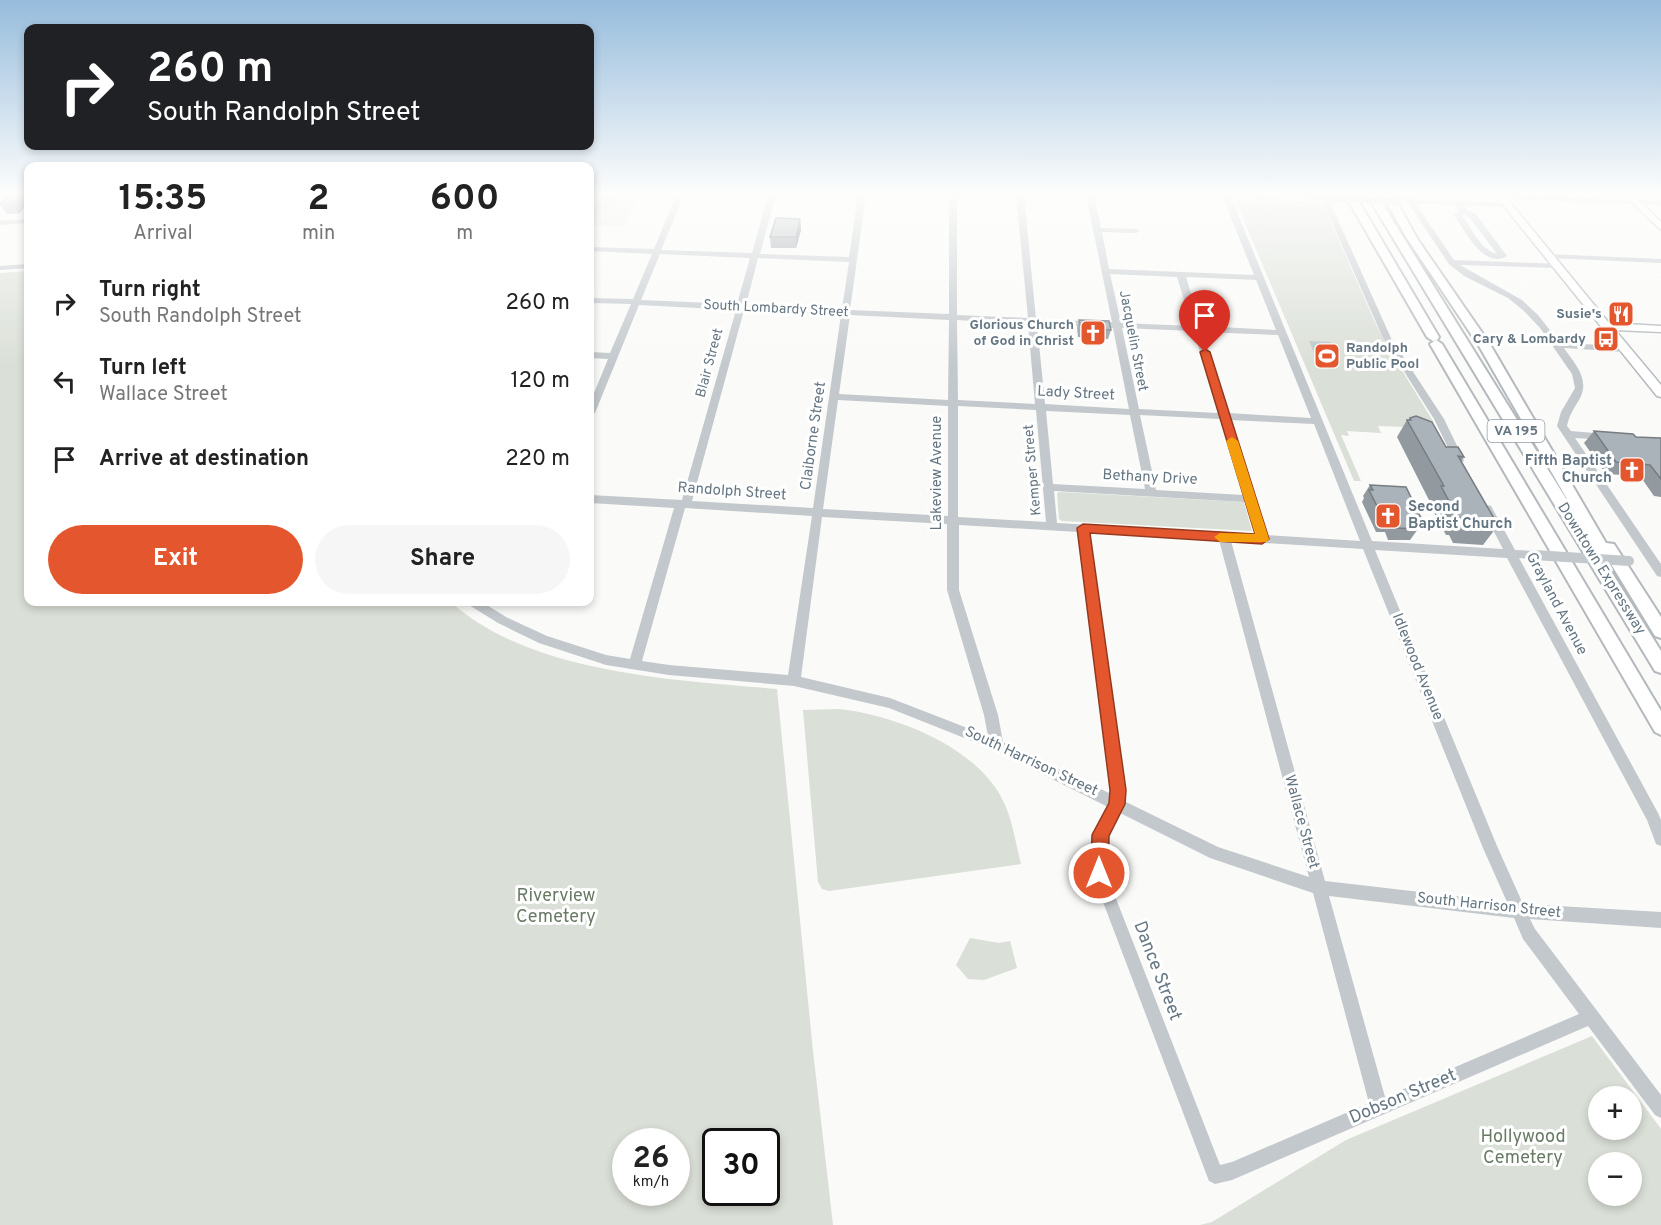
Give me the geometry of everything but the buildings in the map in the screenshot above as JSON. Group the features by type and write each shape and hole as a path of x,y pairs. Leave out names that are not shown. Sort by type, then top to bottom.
{"highway":[{"path":"1379,252 1391,266"},
{"name":"Downtown Expressway","path":"1383,252 1660,727"},
{"name":"Downtown Expressway","path":"1407,252 1661,666"},
{"path":"1421,252 1483,343 1575,499 1661,631"},
{"path":"1575,499 1600,547 1661,647"}],"main road":[{"path":"1547,252 1661,393"},
{"path":"1606,326 1661,329"}],"street":[{"path":"594,403 656,252"},
{"path":"660,252 853,260"},
{"name":"Blair Street","path":"634,665 684,504 756,252"},
{"name":"Claiborne Street","path":"794,681 854,252"},
{"name":"Lakeview Avenue","path":"955,252 958,317 951,403 953,590 991,715 997,745"},
{"name":"Kemper Street","path":"1026,252 1052,527"},
{"name":"Jacquelin Street","path":"1101,252 1151,493"},
{"name":"Idlewood Avenue","path":"1249,252 1486,838 1529,934 1661,1110"},
{"path":"1352,252 1387,338 1439,419 1468,475"},
{"path":"1445,252 1462,271 1520,302 1528,309 1581,382 1580,392 1563,417 1562,426 1657,562 1661,573"},
{"path":"1486,252 1499,261"},
{"path":"1550,256 1661,261"},
{"path":"1452,262 1499,261 1558,266"},
{"path":"0,268 24,266"},
{"path":"1105,271 1260,278"},
{"path":"1181,275 1262,539"},
{"name":"South Lombardy Street","path":"594,300 1281,329"},
{"path":"1556,345 1623,349"},
{"path":"594,355 613,356"},
{"name":"Lady Street","path":"833,397 1318,421"},
{"path":"1566,434 1617,437"},
{"name":"Bethany Drive","path":"1049,487 1250,499"},
{"name":"Grayland Avenue","path":"1479,495 1653,818 1661,839"},
{"name":"Randolph Street","path":"594,499 1657,562"},
{"path":"1083,528 1118,790 1117,804"},
{"name":"Wallace Street","path":"1224,537 1379,1107"},
{"name":"South Harrison Street","path":"479,606 543,640 578,652 634,665 794,681 890,703 997,745 1215,853 1319,888 1518,910 1661,920"},
{"name":"Dance Street","path":"1117,804 1100,835 1099,873 1215,1175"},
{"name":"Dobson Street","path":"1215,1175 1232,1171 1591,1017"}],"green space":[{"path":"1257,252 1344,252 1387,346 1433,421 1433,428 1378,426 1381,433 1347,431 1349,436 1341,435 1361,481 1354,481"},
{"name":"Riverview Cemetery","path":"24,271 24,606 456,606 484,626 521,645 562,659 650,677 777,689 813,1051 833,1225 0,1225 0,273"},
{"path":"1057,493 1244,502 1252,531 1062,521 1059,519"},
{"path":"839,709 886,719 910,727 957,751 977,767 993,785 1005,805 1021,864 829,891 822,889 818,882 803,710"},
{"path":"970,938 999,943 1010,941 1017,968 984,980 968,979 956,965"},
{"name":"Hollywood Cemetery","path":"1592,1036 1629,1086 1588,1086 1588,1140 1642,1140 1642,1103 1661,1129 1661,1225 1200,1225 1212,1222 1346,1140"}],"shaded area":[{"path":"1309,341 1331,342 1338,358 1316,357"}],"slow traffic":[{"path":"1220,537 1262,539 1232,441"}],"place":[{"name":"Susie's","path":"1621,314"},
{"name":"Glorious Church of God in Christ","path":"1093,333"},
{"name":"Cary & Lombardy","path":"1606,339"},
{"name":"Randolph Public Pool","path":"1327,356"},
{"name":"Fifth Baptist Church","path":"1632,470"},
{"name":"Second Baptist Church","path":"1388,516"}],"route":[{"path":"1099,873 1100,835 1117,804 1118,790 1083,528 1262,539 1205,352"}]}
